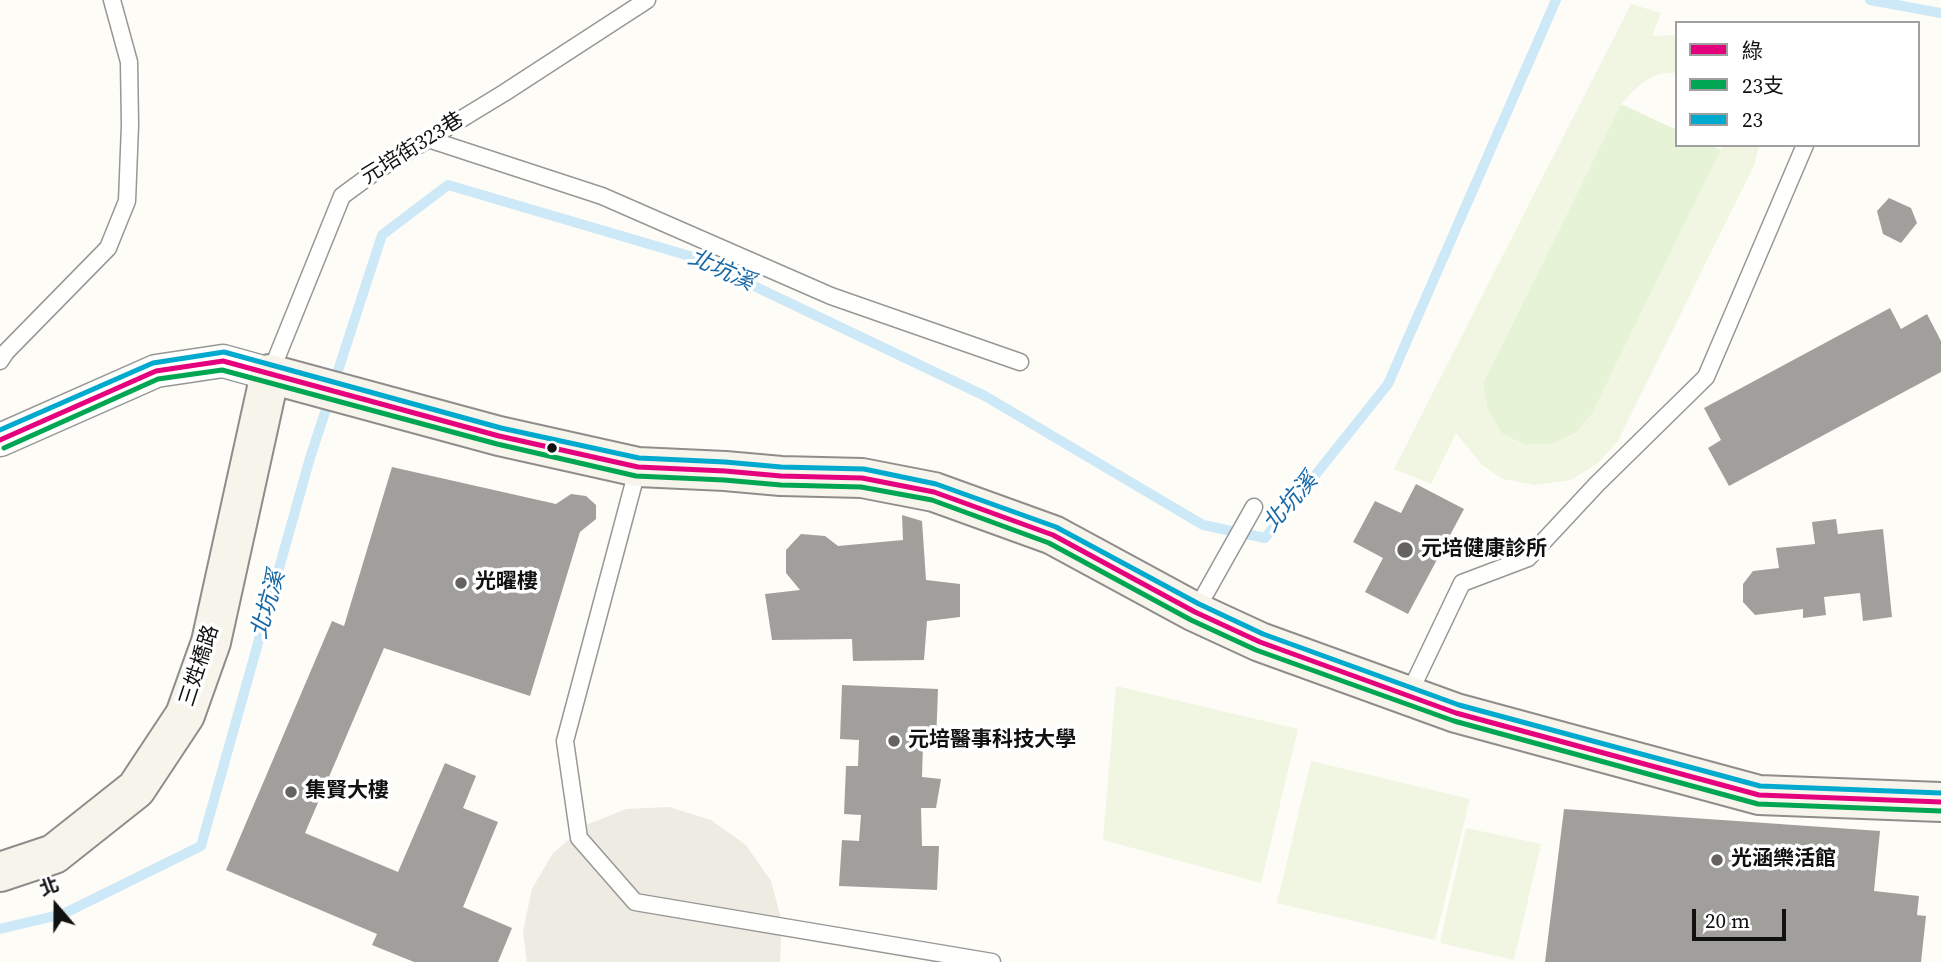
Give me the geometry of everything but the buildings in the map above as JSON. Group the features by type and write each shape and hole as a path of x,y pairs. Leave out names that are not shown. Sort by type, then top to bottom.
{"street":[{"path":"0,440 156,371 223,361 499,436 638,467 862,478 934,492 1053,535 1195,612 1260,642 1456,713 1759,795 1941,802"},
{"name":"三姓橋路","path":"0,872 54,854 136,789 185,715 211,642 270,374"}],"lane":[{"path":"2,353 108,248 127,201 129,62 112,0"},
{"name":"元培街323巷","path":"270,374 342,196 376,171 504,93 647,0"},
{"path":"428,139 602,196 831,296 1020,362"},
{"path":"1408,696 1462,583 1528,558 1597,484 1706,377 1804,147"},
{"path":"638,467 565,741 579,838 635,902 992,962"},
{"path":"1195,612 1254,507"}],"green space":[{"path":"1631,4 1661,13 1652,36 1675,35 1675,73 1660,74 1639,85 1621,104 1483,383 1487,408 1502,434 1524,445 1552,444 1576,433 1592,414 1721,147 1759,147 1755,163 1618,441 1598,463 1571,480 1535,485 1503,479 1482,465 1456,433 1431,484 1394,469"},
{"path":"1621,104 1675,129 1675,147 1714,147 1721,150 1592,414 1576,433 1552,444 1525,445 1502,434 1487,408 1483,383"},
{"path":"1116,686 1298,729 1261,883 1103,840"},
{"path":"1311,761 1470,799 1435,940 1277,903"},
{"path":"1466,828 1541,844 1514,960 1440,943"}],"shaded area":[{"path":"669,807 711,820 746,845 771,881 782,922 780,962 527,962 523,931 532,889 553,853 586,825 626,809"}],"waterway":[{"name":"北坑溪","path":"334,383 382,235 448,185 693,257 985,396 1203,525 1265,538 1388,384 1556,0"},
{"name":"北坑溪","path":"1870,0 1941,13"},
{"name":"北坑溪","path":"0,929 63,914 201,846 310,458 330,397"}],"transit line":[{"name":"23","path":"0,430 153,363 224,352 501,428 639,458 864,469 936,484 1056,527 1199,604 1263,634 1459,705 1760,786 1941,793"},
{"name":"綠","path":"0,440 156,371 223,361 499,436 638,467 862,478 934,492 1053,535 1195,612 1260,642 1456,713 1759,795 1941,802"},
{"name":"23支","path":"4,448 158,379 222,370 497,444 636,476 861,487 932,500 1049,543 1191,620 1256,650 1454,721 1758,804 1941,811"}],"place":[{"name":"元培健康診所","path":"1405,550"},
{"name":"光曜樓","path":"461,583"},
{"name":"元培醫事科技大學","path":"894,741"},
{"name":"集賢大樓","path":"291,792"},
{"name":"光涵樂活館","path":"1717,860"}]}
